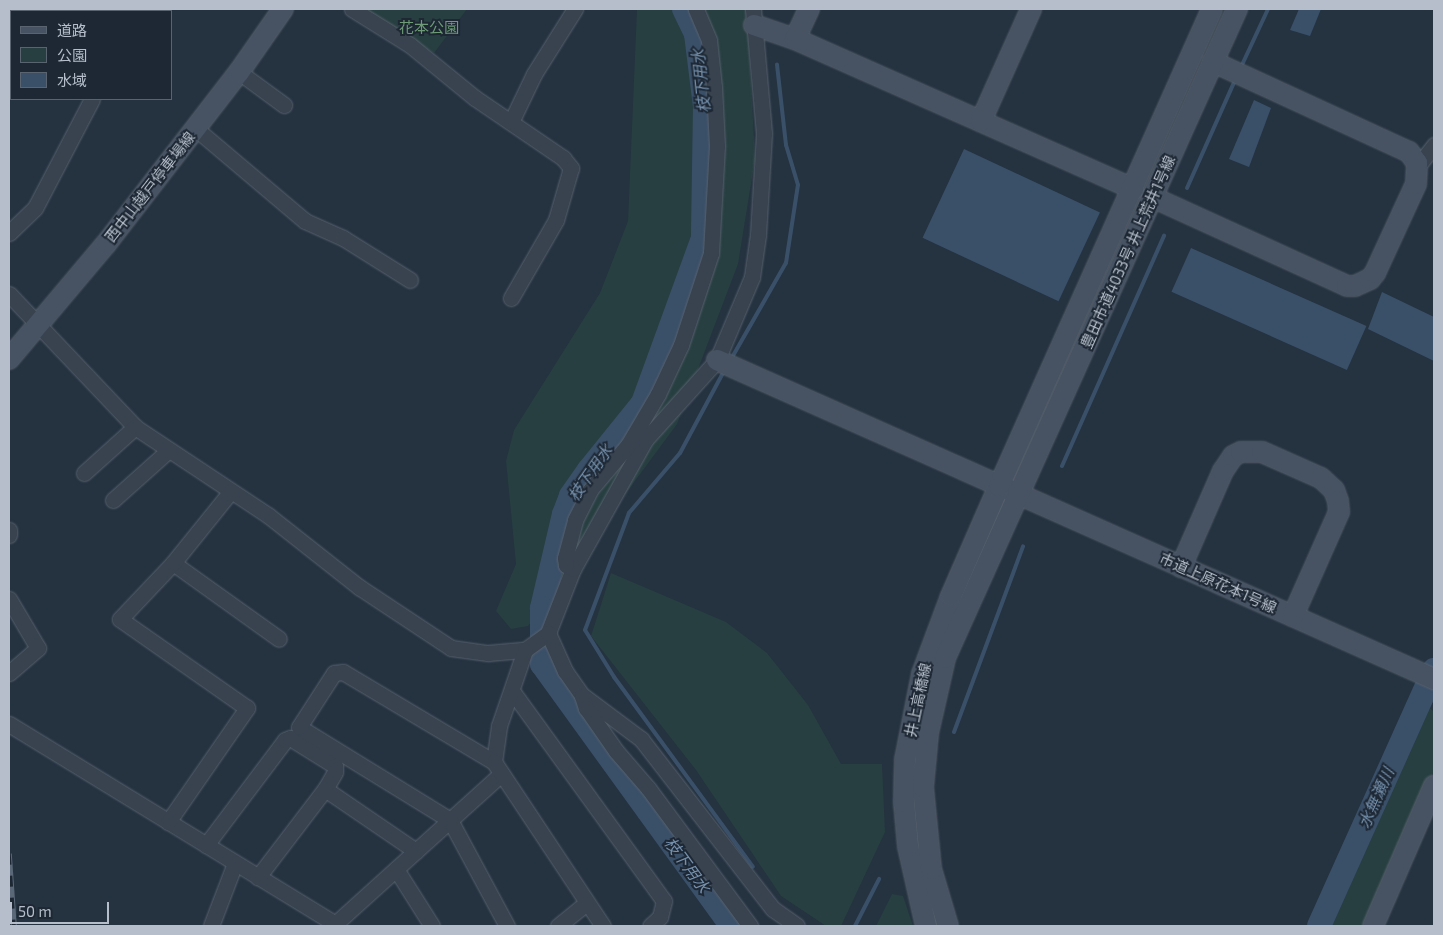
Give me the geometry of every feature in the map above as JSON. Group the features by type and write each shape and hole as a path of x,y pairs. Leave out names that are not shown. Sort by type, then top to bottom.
{"street":[{"name":"西中山越戸停車場線","path":"9,359 239,72 283,9"},
{"path":"352,9 410,45 511,122 563,158 571,168 556,220 511,298"},
{"path":"511,122 534,74 575,9"},
{"path":"573,569 566,565 565,558 575,520 590,490 628,445 658,394 681,346 710,253 717,146 714,87 708,40 696,9"},
{"path":"795,39 809,9"},
{"path":"981,121 1032,9"},
{"name":"豊田市道4033号 井上荒井1号線","path":"999,486 1133,190 1212,9"},
{"name":"豊田市道4033号 井上荒井1号線","path":"1019,496 1237,9"},
{"path":"753,17 795,39 1133,190"},
{"path":"9,294 135,427 269,516 359,587 451,648 488,653 525,650 548,633 573,569 646,440 716,360 752,277 758,235 764,133 753,17"},
{"path":"1152,197 1347,286 1355,286 1370,280 1375,273 1416,184 1417,167 1409,152 1213,62"},
{"path":"239,72 284,105"},
{"path":"9,233 35,208 91,100"},
{"path":"195,128 305,221 343,238 410,280"},
{"path":"1417,167 1434,145"},
{"name":"市道上原花本1号線","path":"716,360 743,370 1019,496 1426,676"},
{"path":"84,473 135,427"},
{"path":"113,500 169,450"},
{"path":"1181,567 1228,464 1241,452 1262,452 1321,478 1334,490 1338,501 1339,512 1293,616"},
{"name":"井上高橋線","path":"926,926 908,846 904,802 906,760 922,674 932,643 999,486"},
{"path":"168,822 247,708 120,619 173,563 231,491"},
{"name":"井上高橋線","path":"948,926 937,893 926,838 923,787 928,733 945,658 1019,496"},
{"path":"173,563 279,639"},
{"path":"9,599 38,648 9,673"},
{"path":"548,633 565,671 582,695 586,708 616,751 648,788 750,926"},
{"path":"9,724 336,925 450,820 497,768 499,726 525,650"},
{"path":"507,926 450,820 299,727 334,672 343,672 497,768 603,926"},
{"path":"512,691 664,901 660,917 650,926"},
{"path":"582,695 642,739 773,908 797,926"},
{"path":"206,845 284,740 290,738 335,766 335,772 325,789 258,877"},
{"path":"1373,926 1434,786"},
{"path":"325,789 416,851"},
{"path":"211,926 235,863"},
{"path":"396,869 432,926"},
{"path":"558,926 586,903"}],"green space":[{"name":"花本公園","path":"364,9 467,9 434,53"},
{"path":"637,9 747,9 755,159 738,264 677,424 528,626 511,629 496,611 516,564 506,461 514,430 600,293 628,221"},
{"path":"611,573 726,622 767,653 808,705 841,764 882,764 885,832 841,926 826,926 781,896 696,770 591,636"},
{"path":"1430,708 1434,712 1434,771 1364,926 1332,926"},
{"path":"892,894 903,896 913,926 876,926"}],"water":[{"path":"1299,9 1321,9 1310,36 1290,30"},
{"path":"1254,100 1271,108 1249,167 1229,159"},
{"path":"964,149 1100,212 1059,301 923,238"},
{"path":"1191,248 1366,326 1347,370 1171,292"},
{"path":"1382,292 1434,317 1434,361 1368,329"}],"waterway":[{"name":"枝下用水","path":"684,9 696,34 705,106 703,238 643,403 589,470 571,496 564,514 542,608 542,664 732,926"},
{"path":"1241,67 1268,9"},
{"path":"730,361 786,263 798,185 786,145 777,65"},
{"path":"1187,188 1236,78"},
{"path":"1062,466 1164,236"},
{"path":"724,371 680,453 629,513 585,630 614,677 753,867"},
{"path":"954,732 1023,546"},
{"name":"水無瀬川","path":"1319,926 1434,670"},
{"path":"855,926 879,879"}],"railway":[{"path":"9,854 14,926"}]}
